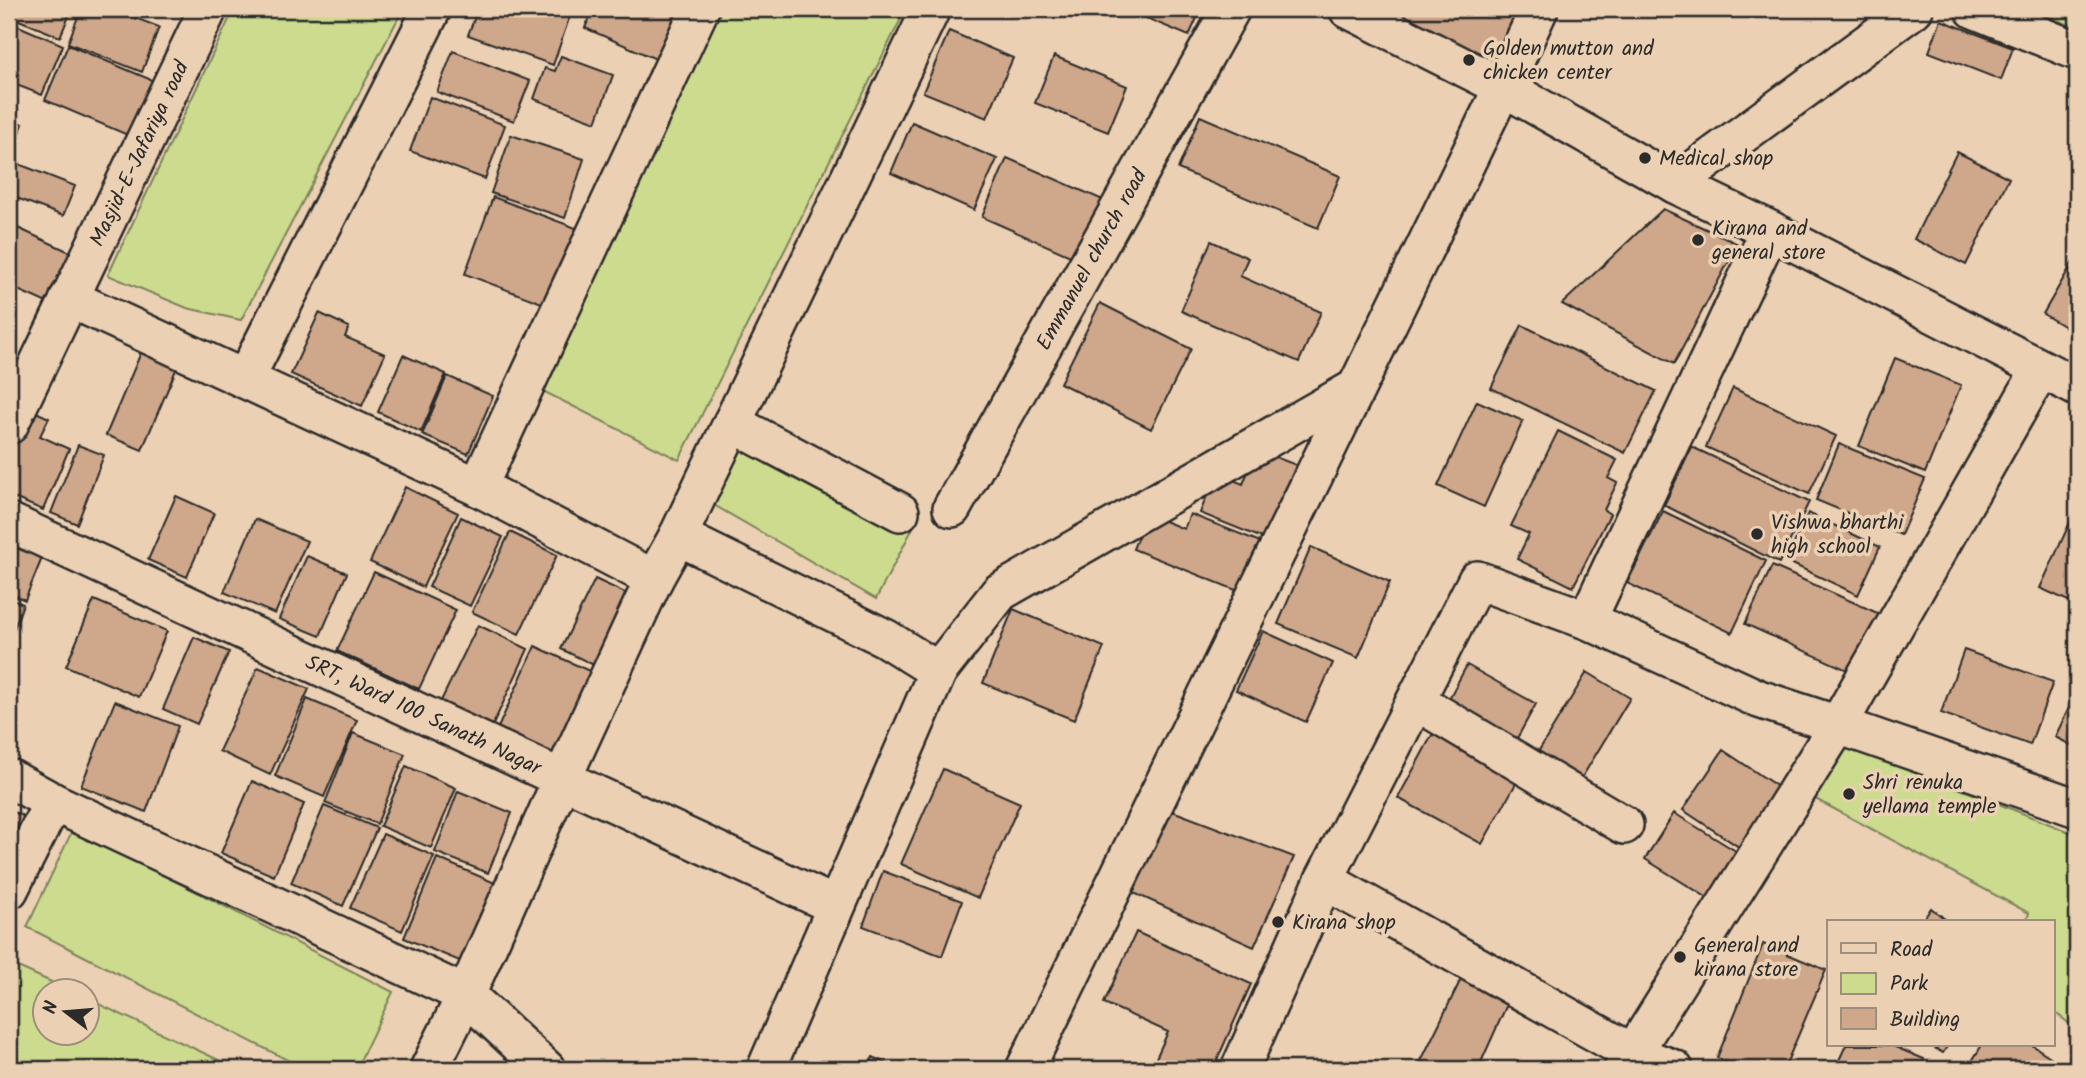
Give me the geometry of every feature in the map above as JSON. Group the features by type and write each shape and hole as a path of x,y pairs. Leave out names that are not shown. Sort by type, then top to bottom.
{"street":[{"name":"Masjid-E-Jafariya road","path":"9,425 208,9"},
{"path":"245,379 432,9"},
{"path":"478,487 700,9"},
{"path":"429,1069 466,995 654,579 678,536 932,9"},
{"name":"Emmanuel church road","path":"952,508 1231,9"},
{"path":"1348,9 1503,87 1675,184 2077,387"},
{"path":"1025,1069 1539,9"},
{"path":"1675,184 1914,9"},
{"path":"1974,9 2077,51"},
{"path":"1587,620 1770,230"},
{"path":"69,298 478,487 654,579"},
{"path":"1628,1062 1838,725 2041,369"},
{"path":"766,1069 938,671 1000,592 1356,388"},
{"path":"732,423 900,512"},
{"name":"SRT, Ward 100 Sanath Nagar","path":"9,522 836,906"},
{"path":"678,536 885,638 938,671"},
{"path":"1240,1069 1324,880 1477,580 1587,620 1759,699 2077,808"},
{"path":"1416,701 1624,825"},
{"path":"9,778 53,802 466,995 546,1069"},
{"path":"9,890 53,802"},
{"path":"1324,880 1628,1062 1674,1069"}],"green space":[{"path":"234,9 403,9 241,320 187,308 108,275"},
{"path":"717,9 906,9 679,460 531,385"},
{"path":"2030,9 2077,9 2077,28"},
{"path":"746,440 917,520 876,599 714,505"},
{"path":"1837,740 2077,835 2077,1014 2070,1024 2054,1012 2054,920 2027,920 2029,913 1808,795"},
{"path":"73,829 393,992 356,1069 305,1069 27,927"},
{"path":"9,963 38,976 32,976 32,1046 102,1046 102,1006 238,1069 9,1069"}],"building":[{"path":"9,9 72,9 60,37 9,16"},
{"path":"81,9 112,9 159,27 142,72 68,43"},
{"path":"478,9 549,9 570,16 553,65 468,35"},
{"path":"593,9 688,9 665,63 585,28"},
{"path":"1125,9 1201,9 1189,36"},
{"path":"1401,9 1523,9 1498,64 1396,19"},
{"path":"1941,20 2013,48 2001,80 1929,52"},
{"path":"9,22 63,45 42,95 9,82"},
{"path":"949,31 1013,58 987,118 923,92"},
{"path":"68,45 154,81 130,136 45,100"},
{"path":"453,51 530,81 514,121 437,92"},
{"path":"561,56 613,75 596,122 534,99 545,68 555,71"},
{"path":"1054,56 1127,86 1108,132 1035,103"},
{"path":"430,97 505,125 485,179 410,151"},
{"path":"1200,116 1340,176 1318,228 1178,169"},
{"path":"9,119 23,124 9,160"},
{"path":"912,122 997,159 974,210 891,173"},
{"path":"511,135 584,159 565,218 491,193"},
{"path":"1957,152 2009,178 1966,265 1914,239"},
{"path":"1007,158 1103,200 1077,259 982,217"},
{"path":"16,163 75,186 63,216 9,195 9,181"},
{"path":"493,197 584,231 555,308 465,274"},
{"path":"1663,209 1738,244 1674,364 1562,304"},
{"path":"9,224 72,253 49,304 9,286"},
{"path":"1211,241 1248,258 1240,276 1321,312 1299,362 1181,311"},
{"path":"2077,255 2077,334 2043,314"},
{"path":"1100,303 1191,349 1151,429 1060,383"},
{"path":"319,313 349,327 345,337 385,354 362,406 291,374"},
{"path":"1522,325 1656,391 1625,453 1491,388"},
{"path":"142,350 178,365 142,450 106,435"},
{"path":"403,355 446,374 421,432 378,412"},
{"path":"1895,358 1961,385 1925,473 1859,446"},
{"path":"447,376 493,396 468,454 422,435"},
{"path":"1733,388 1836,436 1809,494 1706,447"},
{"path":"1477,401 1523,421 1484,507 1438,486"},
{"path":"21,405 49,418 40,436 69,449 43,510 9,496 9,433"},
{"path":"1558,431 1617,460 1608,478 1617,483 1604,510 1610,514 1573,587 1517,559 1529,534 1511,526"},
{"path":"1839,444 1925,479 1901,535 1816,500"},
{"path":"78,445 104,455 77,524 51,513"},
{"name":"Vishwa bharthi high school","path":"1692,447 1809,502 1779,563 1664,505"},
{"path":"1257,450 1296,465 1267,540 1200,513 1216,473 1243,484"},
{"path":"405,487 458,513 423,587 370,562"},
{"path":"176,496 214,513 187,577 148,560"},
{"path":"1663,511 1766,561 1732,633 1627,583"},
{"path":"1808,513 1880,547 1858,595 1786,561"},
{"path":"1147,514 1184,529 1190,514 1263,543 1243,593 1133,549"},
{"path":"461,517 503,537 470,606 429,587"},
{"path":"255,519 307,541 275,614 224,592"},
{"path":"2071,520 2077,523 2077,605 2040,588"},
{"path":"510,532 557,555 519,634 472,612"},
{"path":"9,545 42,558 25,600 9,593"},
{"path":"1311,547 1390,582 1358,658 1278,624"},
{"path":"307,556 347,573 320,636 279,619"},
{"path":"1772,566 1882,615 1856,674 1745,624"},
{"path":"374,572 456,610 419,689 337,651"},
{"path":"595,579 640,600 606,671 561,649"},
{"path":"9,598 23,604 10,640 9,640"},
{"path":"94,600 167,631 139,697 66,666"},
{"path":"1013,609 1104,647 1074,720 983,683"},
{"path":"478,625 528,649 491,729 439,705"},
{"path":"1263,631 1333,663 1306,722 1236,690"},
{"path":"194,637 229,652 197,724 163,709"},
{"path":"535,646 598,675 561,758 497,730"},
{"path":"1964,650 2053,682 2030,745 1941,713"},
{"path":"1467,665 1536,704 1515,742 1446,704"},
{"path":"258,667 309,689 270,775 219,751"},
{"path":"1587,672 1630,698 1578,784 1535,757"},
{"path":"2077,691 2077,748 2055,737"},
{"path":"307,699 357,720 324,797 275,776"},
{"path":"115,701 178,726 146,812 81,786"},
{"path":"1438,724 1523,771 1482,844 1398,798"},
{"path":"353,733 405,754 377,824 325,803"},
{"path":"1723,750 1778,787 1739,847 1683,810"},
{"path":"406,766 456,788 431,848 380,826"},
{"path":"943,769 1020,803 978,898 901,864"},
{"path":"252,781 304,804 274,876 221,853"},
{"path":"458,791 512,813 488,873 435,852"},
{"path":"324,806 377,828 343,906 291,883"},
{"path":"1167,809 1294,857 1254,947 1125,889"},
{"path":"9,810 35,821 9,870"},
{"path":"1674,813 1752,861 1724,908 1645,859"},
{"path":"383,834 434,856 402,931 350,908"},
{"path":"437,858 495,883 462,962 404,938"},
{"path":"883,871 962,901 942,956 863,926"},
{"path":"1931,908 1946,920 1923,920"},
{"path":"1136,932 1251,984 1213,1069 1151,1069 1168,1032 1104,1003"},
{"path":"1763,944 1826,970 1784,1069 1744,1069 1717,1058"},
{"path":"1464,973 1509,1000 1478,1069 1417,1069"},
{"path":"1846,1046 1896,1046 1924,1059 1920,1069 1835,1069"},
{"path":"1931,1046 1947,1046 1943,1053"},
{"path":"1981,1046 2034,1046 2061,1064 2058,1069 1967,1069"},
{"path":"873,1057 896,1069 867,1069"}],"place":[{"name":"Golden mutton and chicken center","path":"1469,60"},
{"name":"Medical shop","path":"1645,158"},
{"name":"Kirana and general store","path":"1698,240"},
{"name":"Vishwa bharthi high school","path":"1757,534"},
{"name":"Shri renuka yellama temple","path":"1849,794"},
{"name":"Kirana shop","path":"1278,922"},
{"name":"General and kirana store","path":"1680,957"}]}
